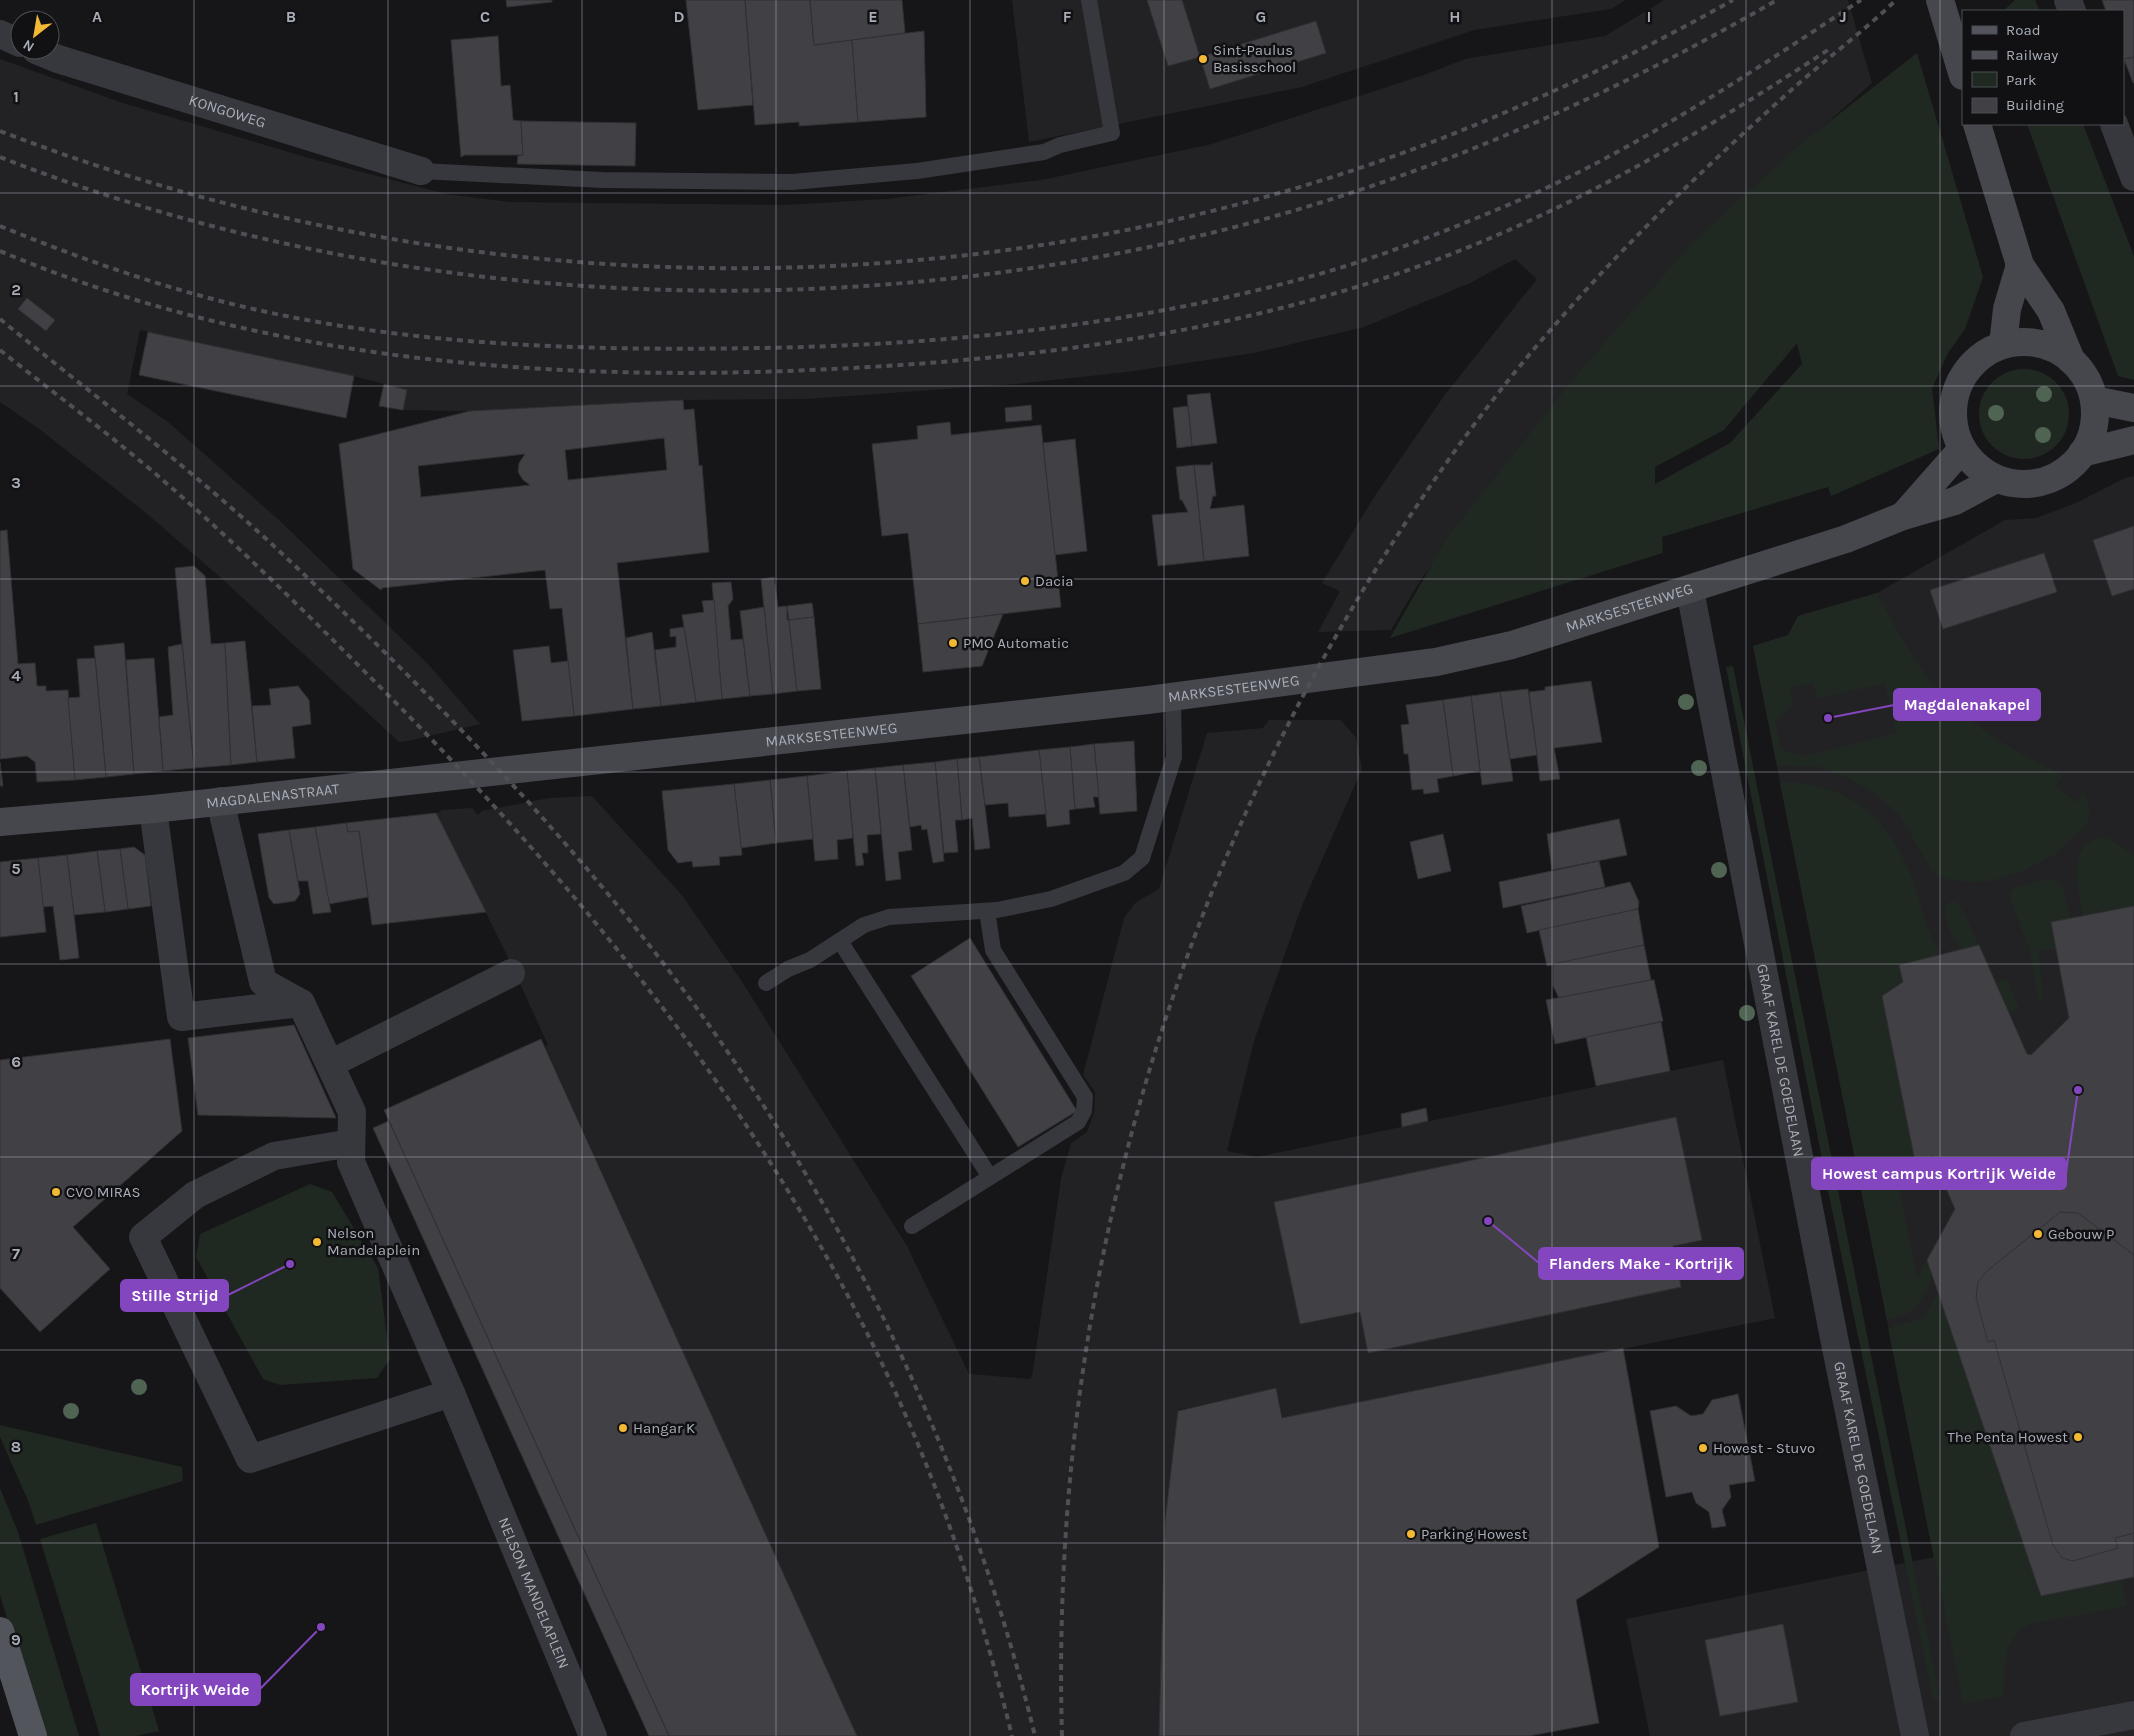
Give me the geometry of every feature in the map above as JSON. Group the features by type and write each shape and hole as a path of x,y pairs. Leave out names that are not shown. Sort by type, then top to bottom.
{"main road":[{"path":"0,1630 33,1736"}],"street":[{"path":"1940,0 1962,73"},
{"name":"KONGOWEG","path":"58,60 421,171"},
{"path":"1977,125 2020,265 2051,311 2071,360 2086,378 2094,400 2096,422 2076,462 2059,475 2038,483 2017,484 1996,478 1976,466 1962,449 1953,425 1954,400 1963,376 1980,357 2003,345 2028,342 2051,348 2071,360"},
{"path":"2114,125 2134,177"},
{"path":"2003,345 2007,309 2020,265"},
{"path":"2094,400 2134,408"},
{"path":"2082,453 2134,440"},
{"name":"MARKSESTEENWEG","path":"1903,516 1962,449"},
{"name":"MARKSESTEENWEG","path":"545,767 1173,697 1436,662 1512,645 1846,539 1903,516 1955,501 1996,478"},
{"name":"GRAAF KAREL DE GOEDELAAN","path":"1690,590 1827,1299 1915,1736"},
{"name":"MAGDALENASTRAAT","path":"0,822 153,809 545,767"},
{"path":"220,801 263,982 301,1003"},
{"path":"153,809 181,1017 301,1003"},
{"path":"330,1064 511,973"},
{"name":"NELSON MANDELAPLEIN","path":"301,1003 352,1112 351,1162 451,1393 593,1736"},
{"path":"351,1143 274,1156 195,1195 143,1237 250,1459 451,1393"},
{"path":"2024,1736 2134,1715"}],"lane":[{"path":"421,171 602,180 792,182 917,171 1044,152 1060,145 1112,133 1088,0"},
{"path":"766,983 788,969 810,960 864,925 889,917 987,911 1051,899 1124,873 1142,858 1174,757 1173,697"},
{"path":"912,1226 1078,1122 1084,1111 1085,1097 993,950 987,911"},
{"path":"840,941 990,1177"}],"shaded area":[{"name":"Sint-Paulus Basisschool","path":"1012,0 1626,0 1611,9 1474,30 1302,87 1029,142"},
{"path":"1664,0 1848,0 1872,83 1734,206 1421,579 1391,630 1318,632 1340,591 1322,583 1376,494 1444,396 1537,279 1515,259 1470,283 1364,327 1254,353 1127,372 1015,384 807,399 683,400 470,411 403,410 407,390 354,376 140,330 127,394 168,422 280,521 428,664 480,724 399,742 220,577 146,513 38,428 0,402 0,59 123,103 316,160 446,194 511,202 784,205 886,199 1041,180 1212,144 1424,75 1465,59 1605,36"},
{"path":"2134,476 2134,1736 1650,1736 1626,1619 1934,1557 1753,646 1788,635 1798,616 1877,593 2005,520 2036,518 2074,504 2125,478"},
{"path":"1269,720 1341,720 1356,738 1362,769 1303,903 1254,1041 1227,1151 1257,1157 1723,1060 1775,1318 1283,1418 1276,1388 1178,1410 1165,1522 1159,1736 857,1736 545,1046 548,1045 505,951 436,813 441,812 440,810 472,808 478,815 482,811 549,798 592,796 681,894 741,980 907,1246 969,1374 1029,1379 1032,1377 1061,1179 1071,1143 1087,1132 1094,1112 1095,1092 1083,1075 1124,918 1136,902 1159,889 1207,733 1263,728"}],"green space":[{"path":"2015,0 2035,0 2040,10 2004,10"},
{"path":"1917,53 1983,277 1965,329 1948,353 1932,388 1939,449 1831,496 1828,487 1662,537 1663,553 1390,638 1448,536 1579,372 1692,243 1798,146","holes":["1797,343 1802,364 1730,443 1655,484 1655,467 1724,430"]},
{"path":"2027,125 2083,125 2134,256 2134,380 2118,376"},
{"path":"2024,369 2041,372 2056,382 2066,397 2069,414 2066,431 2056,446 2041,456 2024,459 2007,456 1992,446 1982,431 1979,414 1982,397 1992,382 2007,372"},
{"path":"1877,593 1912,656 1940,692 1955,707 1989,734 2026,756 2064,775 2056,786 2075,802 2084,792 2089,812 2087,824 2054,855 2021,872 1991,881 1949,880 1934,874 1899,815 1877,795 1845,776 1819,767 1777,765 1753,646 1788,635 1798,616","holes":["1813,683 1817,699 1885,683 1896,733 1805,756 1781,749 1775,722 1793,705 1790,688"]},
{"path":"1733,666 1940,1699 1933,1699 1830,1200 1726,667"},
{"path":"1794,782 1816,786 1852,800 1880,823 1892,839 1911,876 1931,936 2006,1092 1945,1254 1918,1305 1909,1313 1887,1320 1780,783","holes":["1932,1156 1955,1209 1917,1278 1899,1188"]},
{"path":"2101,837 2109,839 2134,855 2134,1197 2077,879 2078,860 2083,848 2089,842"},
{"path":"2048,879 2057,881 2064,890 2081,973 2099,1024 2108,1065 2099,1158 2093,1157 2084,1149 2065,1119 2032,1085 2021,1070 1985,991 1960,950 1946,918 1945,906 1950,902 1956,901 1966,916 1995,983 2006,978 2019,1008 2009,1013 2027,1054 2032,1054 2069,1018 2056,949 2039,950 2043,999 2038,1000 2030,950 2009,896 2013,888"},
{"path":"310,1184 332,1192 378,1268 390,1359 377,1378 280,1385 263,1379 196,1257 200,1234"},
{"path":"1947,1276 1956,1345 2041,1596 2121,1580 2127,1606 2030,1624 2021,1630 2010,1646 2005,1665 2003,1696 1963,1704 1888,1328 1924,1318"},
{"path":"0,1425 182,1467 183,1481 36,1525 29,1503 0,1437"},
{"path":"0,1488 18,1532 79,1736 43,1736 0,1595"},
{"path":"96,1523 159,1731 136,1736 100,1736 40,1539"}],"building":[{"path":"506,0 552,0 552,2 507,7"},
{"path":"686,0 745,0 753,105 698,110"},
{"path":"745,0 810,0 814,45 852,40 858,122 799,126 799,122 755,125"},
{"path":"810,0 902,0 905,33 814,45"},
{"path":"1147,0 1182,0 1200,57 1168,66"},
{"path":"2102,0 2134,0 2134,57 2124,59 2124,10 2106,10"},
{"path":"1316,21 1326,53 1210,89 1200,57"},
{"path":"924,31 926,117 858,122 852,40"},
{"path":"498,36 501,86 510,85 513,120 521,121 523,155 465,155 461,157 451,40"},
{"path":"2134,57 2134,83 2133,83 2124,59"},
{"path":"521,121 636,123 635,166 517,164 518,156 523,155"},
{"path":"27,298 55,320 46,331 18,309"},
{"path":"148,332 354,376 346,418 139,375"},
{"path":"384,384 407,390 403,410 379,406"},
{"path":"1210,393 1217,443 1192,446 1187,395"},
{"path":"683,400 684,410 694,409 699,466 702,465 709,552 617,563 633,709 574,716 562,608 550,609 545,570 382,588 381,590 353,569 339,444 470,411","holes":["664,438 667,470 568,480 565,450","525,454 519,463 518,472 523,480 530,485 421,497 418,466"]},
{"path":"1031,405 1032,420 1006,422 1005,408"},
{"path":"1188,406 1192,446 1177,448 1173,408"},
{"path":"950,422 951,435 1041,425 1061,607 918,624 908,533 882,536 872,444 918,439 917,426"},
{"path":"1075,439 1087,551 1055,555 1043,443"},
{"path":"1212,462 1216,496 1213,496 1210,509 1244,505 1249,556 1204,561 1194,465 1210,465"},
{"path":"1194,465 1204,561 1158,566 1152,515 1188,512 1182,500 1180,500 1176,467"},
{"path":"2134,526 2134,589 2112,596 2093,540"},
{"path":"7,530 18,664 35,663 37,686 46,686 46,691 68,690 75,780 37,782 35,762 27,756 0,759 0,531"},
{"path":"2044,553 2057,592 1943,629 1930,590"},
{"path":"194,566 205,576 211,644 225,643 231,765 194,768 175,568"},
{"path":"774,577 778,607 787,606 787,620 789,620 797,691 773,694 761,579"},
{"path":"731,582 733,599 728,606 731,640 743,639 750,696 722,699 712,583"},
{"path":"714,600 722,699 696,702 682,615 704,612 702,601"},
{"path":"812,603 814,617 789,620 787,606"},
{"path":"764,607 773,694 750,696 740,611"},
{"path":"1003,614 982,666 923,672 918,624"},
{"path":"814,617 821,689 797,691 789,620"},
{"path":"684,627 696,702 661,706 655,650 676,647 676,636 670,637 670,629"},
{"path":"652,632 661,706 633,709 626,638"},
{"path":"245,641 257,762 231,765 225,643"},
{"path":"124,643 134,774 106,777 94,646"},
{"path":"182,644 194,768 163,771 159,717 173,715 168,647"},
{"path":"549,646 551,663 568,661 574,716 522,721 513,650"},
{"path":"95,658 106,777 75,780 68,698 80,697 77,659"},
{"path":"154,658 163,771 134,774 126,660"},
{"path":"1591,681 1602,742 1554,748 1560,779 1540,781 1529,692 1545,690 1545,687"},
{"path":"298,686 309,700 311,724 292,727 295,758 257,762 252,706 271,705 269,689"},
{"path":"1528,689 1537,755 1510,759 1500,692"},
{"path":"1500,692 1513,781 1482,785 1471,696"},
{"path":"1471,696 1480,771 1453,776 1443,700"},
{"path":"1443,700 1453,776 1437,779 1439,792 1424,794 1423,789 1412,790 1408,754 1404,754 1401,725 1409,724 1406,705"},
{"path":"1134,741 1137,811 1100,814 1094,744"},
{"path":"1094,744 1099,797 1093,797 1095,807 1075,809 1070,747"},
{"path":"1070,747 1075,809 1069,810 1070,824 1047,827 1039,750"},
{"path":"1039,750 1046,814 1009,817 1008,803 985,805 979,757"},
{"path":"979,757 990,848 975,850 972,818 962,820 957,759"},
{"path":"957,759 962,820 955,820 958,852 944,853 935,762"},
{"path":"0,762 3,786 0,786"},
{"path":"935,762 944,861 933,863 927,829 922,830 921,825 910,827 903,765"},
{"path":"903,765 912,850 898,852 901,879 886,881 875,768"},
{"path":"875,768 881,834 867,835 868,853 862,853 864,865 856,866 847,771"},
{"path":"847,771 853,838 837,840 838,859 815,861 807,776"},
{"path":"807,776 813,839 776,843 770,780"},
{"path":"770,780 776,843 741,848 734,784"},
{"path":"734,784 742,855 719,857 720,865 693,867 692,861 678,863 668,850 662,791"},
{"path":"436,813 486,912 372,925 359,831 348,832 346,823"},
{"path":"1619,819 1627,855 1552,870 1547,834"},
{"path":"346,823 348,832 359,831 368,897 329,904 315,827"},
{"path":"315,827 331,912 313,914 308,881 298,881 289,830"},
{"path":"289,830 300,894 295,901 274,904 269,898 258,834"},
{"path":"1443,834 1451,871 1418,879 1410,842"},
{"path":"134,847 145,855 151,906 128,909 120,849"},
{"path":"120,849 128,909 105,912 97,851"},
{"path":"97,851 105,912 74,915 67,855"},
{"path":"67,855 79,958 60,960 53,906 43,907 38,858"},
{"path":"38,858 46,932 0,937 0,862"},
{"path":"1599,861 1605,887 1503,908 1499,882"},
{"path":"1630,882 1639,902 1638,909 1527,933 1521,906"},
{"name":"Gebouw P","path":"2134,906 2134,1577 2041,1596 1927,1260 1955,1209 1932,1156 1917,1171 1882,996 1903,982 1899,965 1979,945 2027,1054 2031,1055 2069,1018 2051,922"},
{"path":"1638,909 1644,945 1547,966 1539,930"},
{"path":"970,938 1077,1111 1018,1147 911,976"},
{"path":"1644,945 1651,980 1559,998 1553,986 1553,964"},
{"path":"1654,980 1663,1021 1555,1044 1546,1000"},
{"path":"1661,1022 1670,1071 1596,1086 1586,1037"},
{"path":"294,1025 336,1118 198,1115 188,1038"},
{"name":"CVO MIRAS","path":"170,1039 182,1131 73,1227 110,1269 40,1332 0,1288 0,1060"},
{"name":"Hangar K","path":"541,1039 857,1736 669,1736 384,1110"},
{"path":"1426,1108 1428,1121 1402,1127 1401,1114"},
{"path":"1676,1117 1702,1240 1673,1246 1681,1287 1368,1353 1360,1312 1300,1324 1274,1202"},
{"path":"389,1121 669,1736 649,1736 373,1128"},
{"name":"The Penta Howest","path":"2060,1212 2078,1213 2134,1255 2134,1533 2115,1538 2118,1548 2073,1561 2062,1558 2053,1545 1994,1340 1988,1342 1976,1298 1978,1282 1987,1271"},
{"name":"Parking Howest","path":"1623,1348 1659,1547 1576,1600 1599,1723 1529,1736 1159,1736 1165,1522 1178,1411 1276,1388 1282,1418"},
{"name":"Howest - Stuvo","path":"1738,1394 1755,1481 1729,1485 1731,1497 1722,1510 1726,1526 1712,1528 1709,1512 1696,1503 1692,1492 1666,1497 1650,1411 1676,1406 1691,1416 1703,1414 1712,1400"},
{"path":"1783,1624 1798,1702 1720,1716 1705,1640"}],"railway":[{"path":"0,131 174,189 353,232 535,258 719,268 903,261 1086,238 1265,197 1440,139 1477,124 1589,75 1662,39 1733,0"},
{"path":"0,157 139,205 283,243 429,270 577,286 726,291 875,285 1023,269 1168,243 1248,224 1327,201 1482,145 1557,113 1632,78 1777,0"},
{"path":"0,226 114,269 232,304 297,318 427,337 560,346 693,349 898,343 1037,330 1176,308 1312,276 1405,246 1496,210 1544,189 1638,141 1773,58 1861,0"},
{"path":"1062,1736 1063,1582 1075,1429 1099,1278 1133,1129 1178,983 1233,841 1299,703 1376,569 1418,503 1463,439 1535,347 1617,257 1675,198 1797,85 1896,0"},
{"path":"0,251 104,290 210,320 317,343 427,359 537,369 648,373 758,372 869,367 1012,355 1155,335 1226,321 1296,304 1365,284 1433,261 1537,217 1638,166 1736,109 1831,48"},
{"path":"0,319 210,489 277,549 390,658 446,714 553,830 605,890 701,1014 758,1096 810,1182 859,1269 903,1359 943,1451 978,1544 1009,1639 1035,1736"},
{"path":"0,350 165,482 238,548 333,640 436,744 513,827 587,912 658,1001 724,1093 786,1187 842,1285 893,1387 912,1429 961,1558 1001,1691 1012,1736"}],"place":[{"name":"Sint-Paulus Basisschool","path":"1203,59"},
{"name":"Dacia","path":"1025,581"},
{"name":"PMO Automatic","path":"953,643"},
{"name":"Magdalenakapel","path":"1828,718"},
{"name":"Howest campus Kortrijk Weide","path":"2078,1090"},
{"name":"CVO MIRAS","path":"56,1192"},
{"name":"Flanders Make - Kortrijk","path":"1488,1221"},
{"name":"Gebouw P","path":"2038,1234"},
{"name":"Nelson Mandelaplein","path":"317,1242"},
{"name":"Stille Strijd","path":"290,1264"},
{"name":"Hangar K","path":"623,1428"},
{"name":"The Penta Howest","path":"2078,1437"},
{"name":"Howest - Stuvo","path":"1703,1448"},
{"name":"Parking Howest","path":"1411,1534"},
{"name":"Kortrijk Weide","path":"321,1627"}]}
